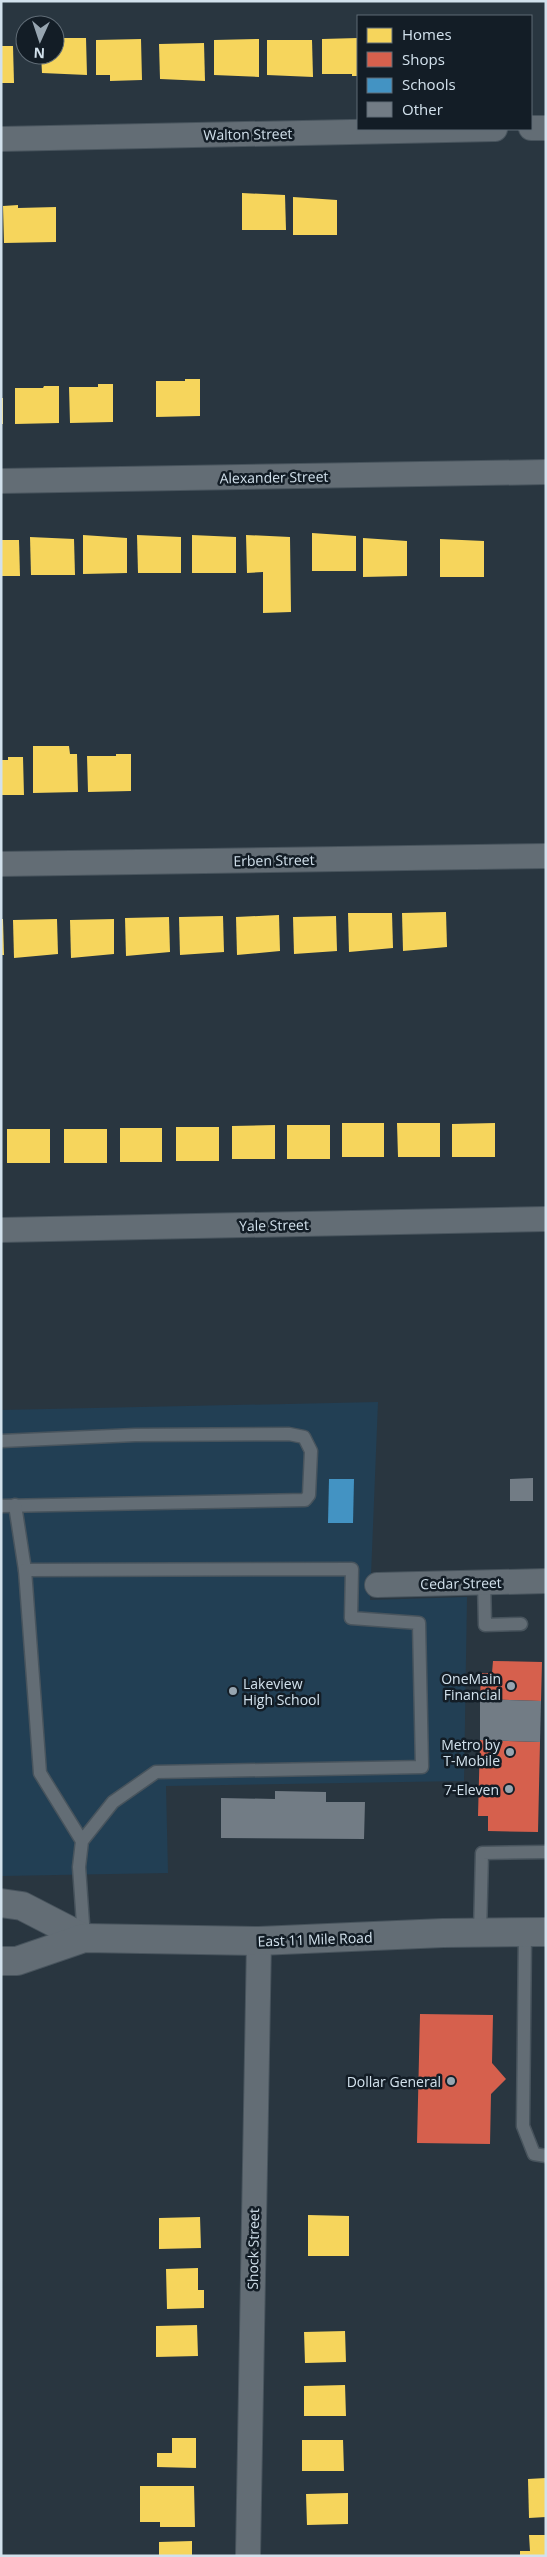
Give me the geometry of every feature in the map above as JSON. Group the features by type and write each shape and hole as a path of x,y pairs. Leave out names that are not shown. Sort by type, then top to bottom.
{"main road":[{"name":"East 11 Mile Road","path":"1,1903 22,1906 84,1938"},
{"name":"East 11 Mile Road","path":"1,1961 17,1961 84,1938 259,1941 480,1933 535,1933"}],"street":[{"path":"532,128 546,128"},
{"name":"Walton Street","path":"1,138 441,130"},
{"name":"Alexander Street","path":"1,481 546,472"},
{"name":"Erben Street","path":"1,864 546,856"},
{"name":"Yale Street","path":"1,1230 546,1219"},
{"name":"Cedar Street","path":"377,1584 546,1581"},
{"name":"Shock Street","path":"248,2556 259,1941"}],"lane":[{"path":"1,1441 135,1435 289,1434 304,1437 312,1450 310,1495 305,1500 1,1506"},
{"path":"16,1506 25,1570 40,1773 82,1841"},
{"path":"25,1570 352,1569 351,1618 419,1623 422,1767 156,1772 113,1802 82,1841 79,1867 84,1938"},
{"path":"484,1582 485,1625 521,1624"},
{"path":"351,1584 377,1584"},
{"path":"480,1933 482,1853 546,1852"},
{"path":"535,1933 523,2126 534,2154 546,2156"}],"shaded area":[{"name":"Lakeview High School","path":"378,1402 370,1600 467,1597 464,1781 166,1786 168,1873 1,1876 1,1410"}],"building: Homes":[{"path":"65,38 86,38 87,75 42,73 42,65 65,65"},
{"path":"357,38 357,76 352,76 352,74 322,74 322,39"},
{"path":"141,39 142,80 110,81 110,75 96,75 96,40"},
{"path":"259,39 259,77 214,75 214,40"},
{"path":"267,40 312,40 313,77 267,75"},
{"path":"204,43 205,81 160,79 159,44"},
{"path":"1,46 13,46 14,83 1,83"},
{"path":"242,193 285,195 286,230 242,230"},
{"path":"293,197 337,200 337,235 293,235"},
{"path":"18,205 18,208 56,207 56,242 4,243 3,206"},
{"path":"185,379 200,379 200,416 156,417 156,381 185,381"},
{"path":"98,384 113,384 113,422 70,423 69,387 98,387"},
{"path":"44,386 59,386 59,423 15,424 15,388 43,388"},
{"path":"1,398 3,398 3,424 1,424"},
{"path":"312,533 356,536 356,571 312,571"},
{"path":"83,535 127,538 127,573 83,574"},
{"path":"137,535 181,537 181,573 138,573"},
{"path":"192,535 236,537 236,573 192,573"},
{"path":"246,535 290,537 291,612 263,613 263,572 247,573"},
{"path":"30,537 74,539 75,575 31,575"},
{"path":"363,538 407,541 407,576 363,577"},
{"path":"440,539 484,541 484,577 440,577"},
{"path":"1,540 19,540 20,576 1,576"},
{"path":"33,746 69,746 70,754 77,754 78,792 33,793"},
{"path":"116,754 131,754 131,791 88,792 87,756 116,756"},
{"path":"8,757 23,757 24,795 1,795 1,760 8,760"},
{"path":"446,912 447,947 403,951 402,913"},
{"path":"348,913 392,913 393,948 349,952"},
{"path":"279,915 280,951 237,955 236,917"},
{"path":"223,916 224,952 180,955 179,917"},
{"path":"336,916 337,951 294,954 293,917"},
{"path":"169,917 170,952 126,956 125,918"},
{"path":"1,919 3,919 4,955 1,955"},
{"path":"57,919 58,954 14,958 13,920"},
{"path":"114,919 114,954 71,958 70,920"},
{"path":"342,1123 384,1123 384,1157 342,1157"},
{"path":"397,1123 440,1123 440,1157 398,1157"},
{"path":"495,1123 495,1157 452,1157 452,1124"},
{"path":"275,1125 275,1159 232,1159 232,1126"},
{"path":"287,1125 330,1125 330,1159 287,1159"},
{"path":"176,1127 219,1127 219,1161 176,1161"},
{"path":"120,1128 162,1128 162,1162 120,1162"},
{"path":"7,1129 50,1129 50,1163 7,1163"},
{"path":"64,1129 107,1129 107,1163 64,1163"},
{"path":"308,2215 349,2216 349,2256 308,2256"},
{"path":"200,2217 201,2248 159,2249 159,2218"},
{"path":"198,2268 198,2290 204,2290 204,2308 167,2309 166,2269"},
{"path":"197,2325 198,2356 156,2357 156,2326"},
{"path":"345,2331 346,2362 305,2363 304,2332"},
{"path":"345,2385 346,2416 304,2416 304,2386"},
{"path":"172,2438 196,2438 196,2468 157,2467 157,2453 172,2453"},
{"path":"302,2440 343,2440 344,2471 302,2471"},
{"path":"546,2478 546,2517 529,2518 528,2479"},
{"path":"140,2486 194,2486 195,2527 160,2527 160,2522 140,2522"},
{"path":"348,2493 348,2524 307,2525 306,2494"},
{"path":"529,2535 546,2535 546,2556 520,2556 520,2551 530,2551"},
{"path":"192,2541 192,2556 159,2556 159,2542"}],"building: Shops":[{"name":"OneMain Financial","path":"493,1661 542,1662 541,1701 480,1699 481,1673 492,1673"},
{"name":"7-Eleven","path":"480,1740 540,1742 538,1832 488,1831 488,1816 478,1816"},
{"path":"420,2014 493,2015 492,2063 506,2079 491,2094 490,2144 417,2143"}],"building: Schools":[{"path":"329,1479 354,1479 353,1523 328,1523"}],"building: Other":[{"path":"533,1478 533,1501 510,1501 510,1479"},
{"path":"480,1699 541,1701 540,1742 480,1740"},
{"path":"275,1791 326,1792 326,1802 365,1802 364,1839 221,1838 221,1798 275,1799"}],"place":[{"name":"OneMain Financial","path":"511,1686"},
{"name":"Lakeview High School","path":"233,1691"},
{"name":"Metro by T-Mobile","path":"510,1752"},
{"name":"7-Eleven","path":"509,1789"},
{"name":"Dollar General","path":"451,2081"}]}
